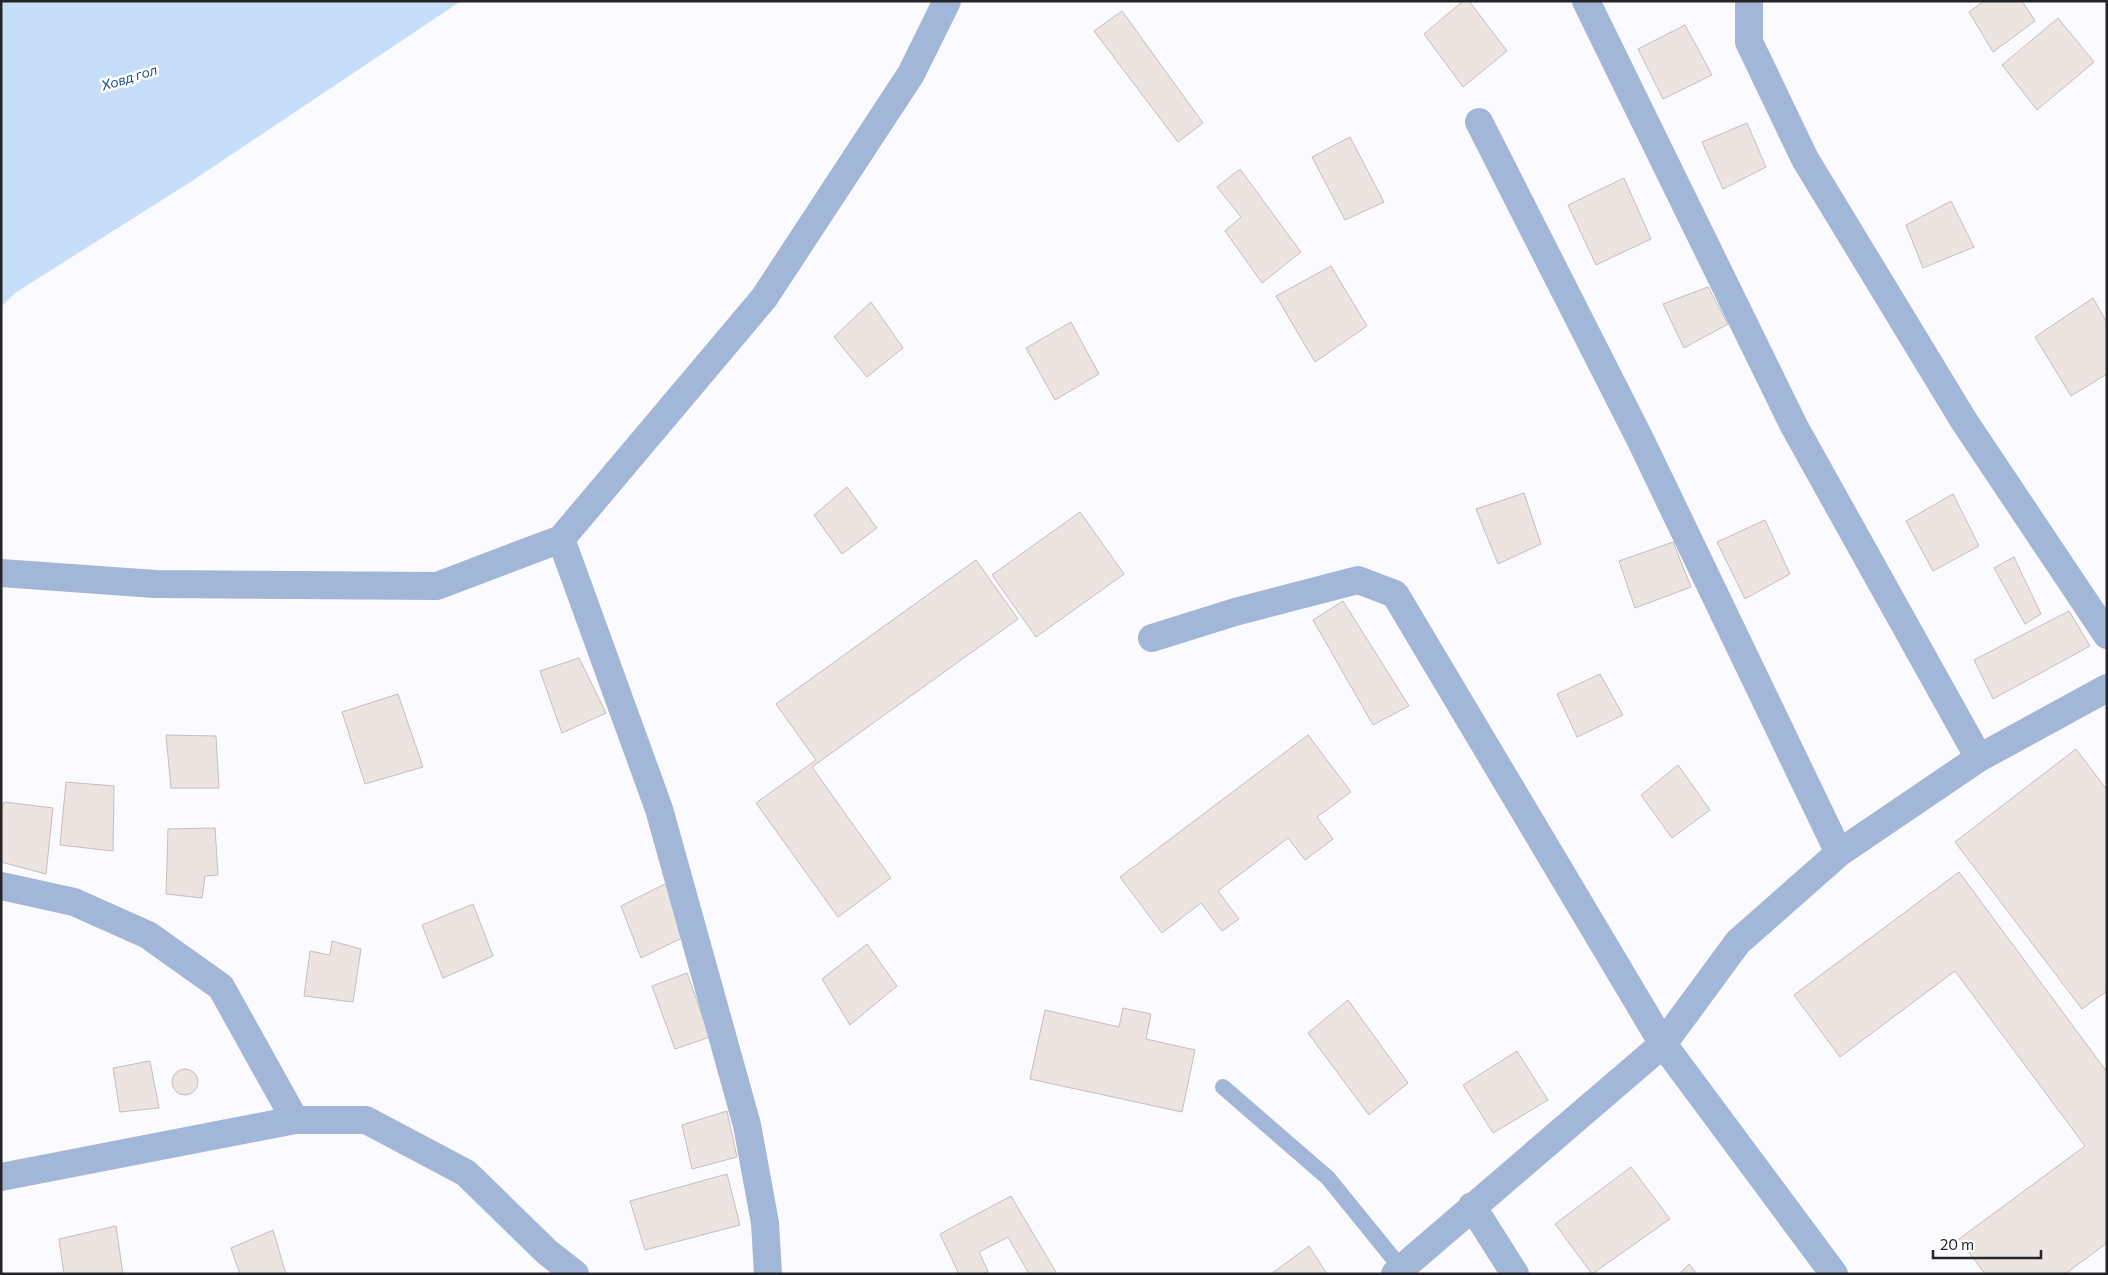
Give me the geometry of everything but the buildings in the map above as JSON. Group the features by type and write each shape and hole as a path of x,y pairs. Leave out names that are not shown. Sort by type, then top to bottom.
{"street":[{"path":"1,573 155,584 437,586 560,538 764,298 911,74 947,1"},
{"path":"1586,1 1794,426 1978,758"},
{"path":"1749,1 1749,42 1805,159 1964,421 2107,635"},
{"path":"1479,122 1640,439 1839,854"},
{"path":"560,538 662,818 747,1126 765,1223 768,1274"},
{"path":"1152,638 1235,612 1358,580 1395,594 1663,1044 1834,1274"},
{"path":"1398,1271 1663,1044 1738,942 1839,854 1978,758 2107,688"},
{"path":"1,886 74,902 148,935 221,987 295,1120"},
{"path":"1,1177 295,1120 366,1120 466,1173 547,1252 575,1274"},
{"path":"1472,1206 1515,1274"}],"lane":[{"path":"1222,1087 1328,1178 1398,1271"}],"water":[{"name":"Ховд гол","path":"1,1 461,1 192,181 15,293 1,307"}]}
